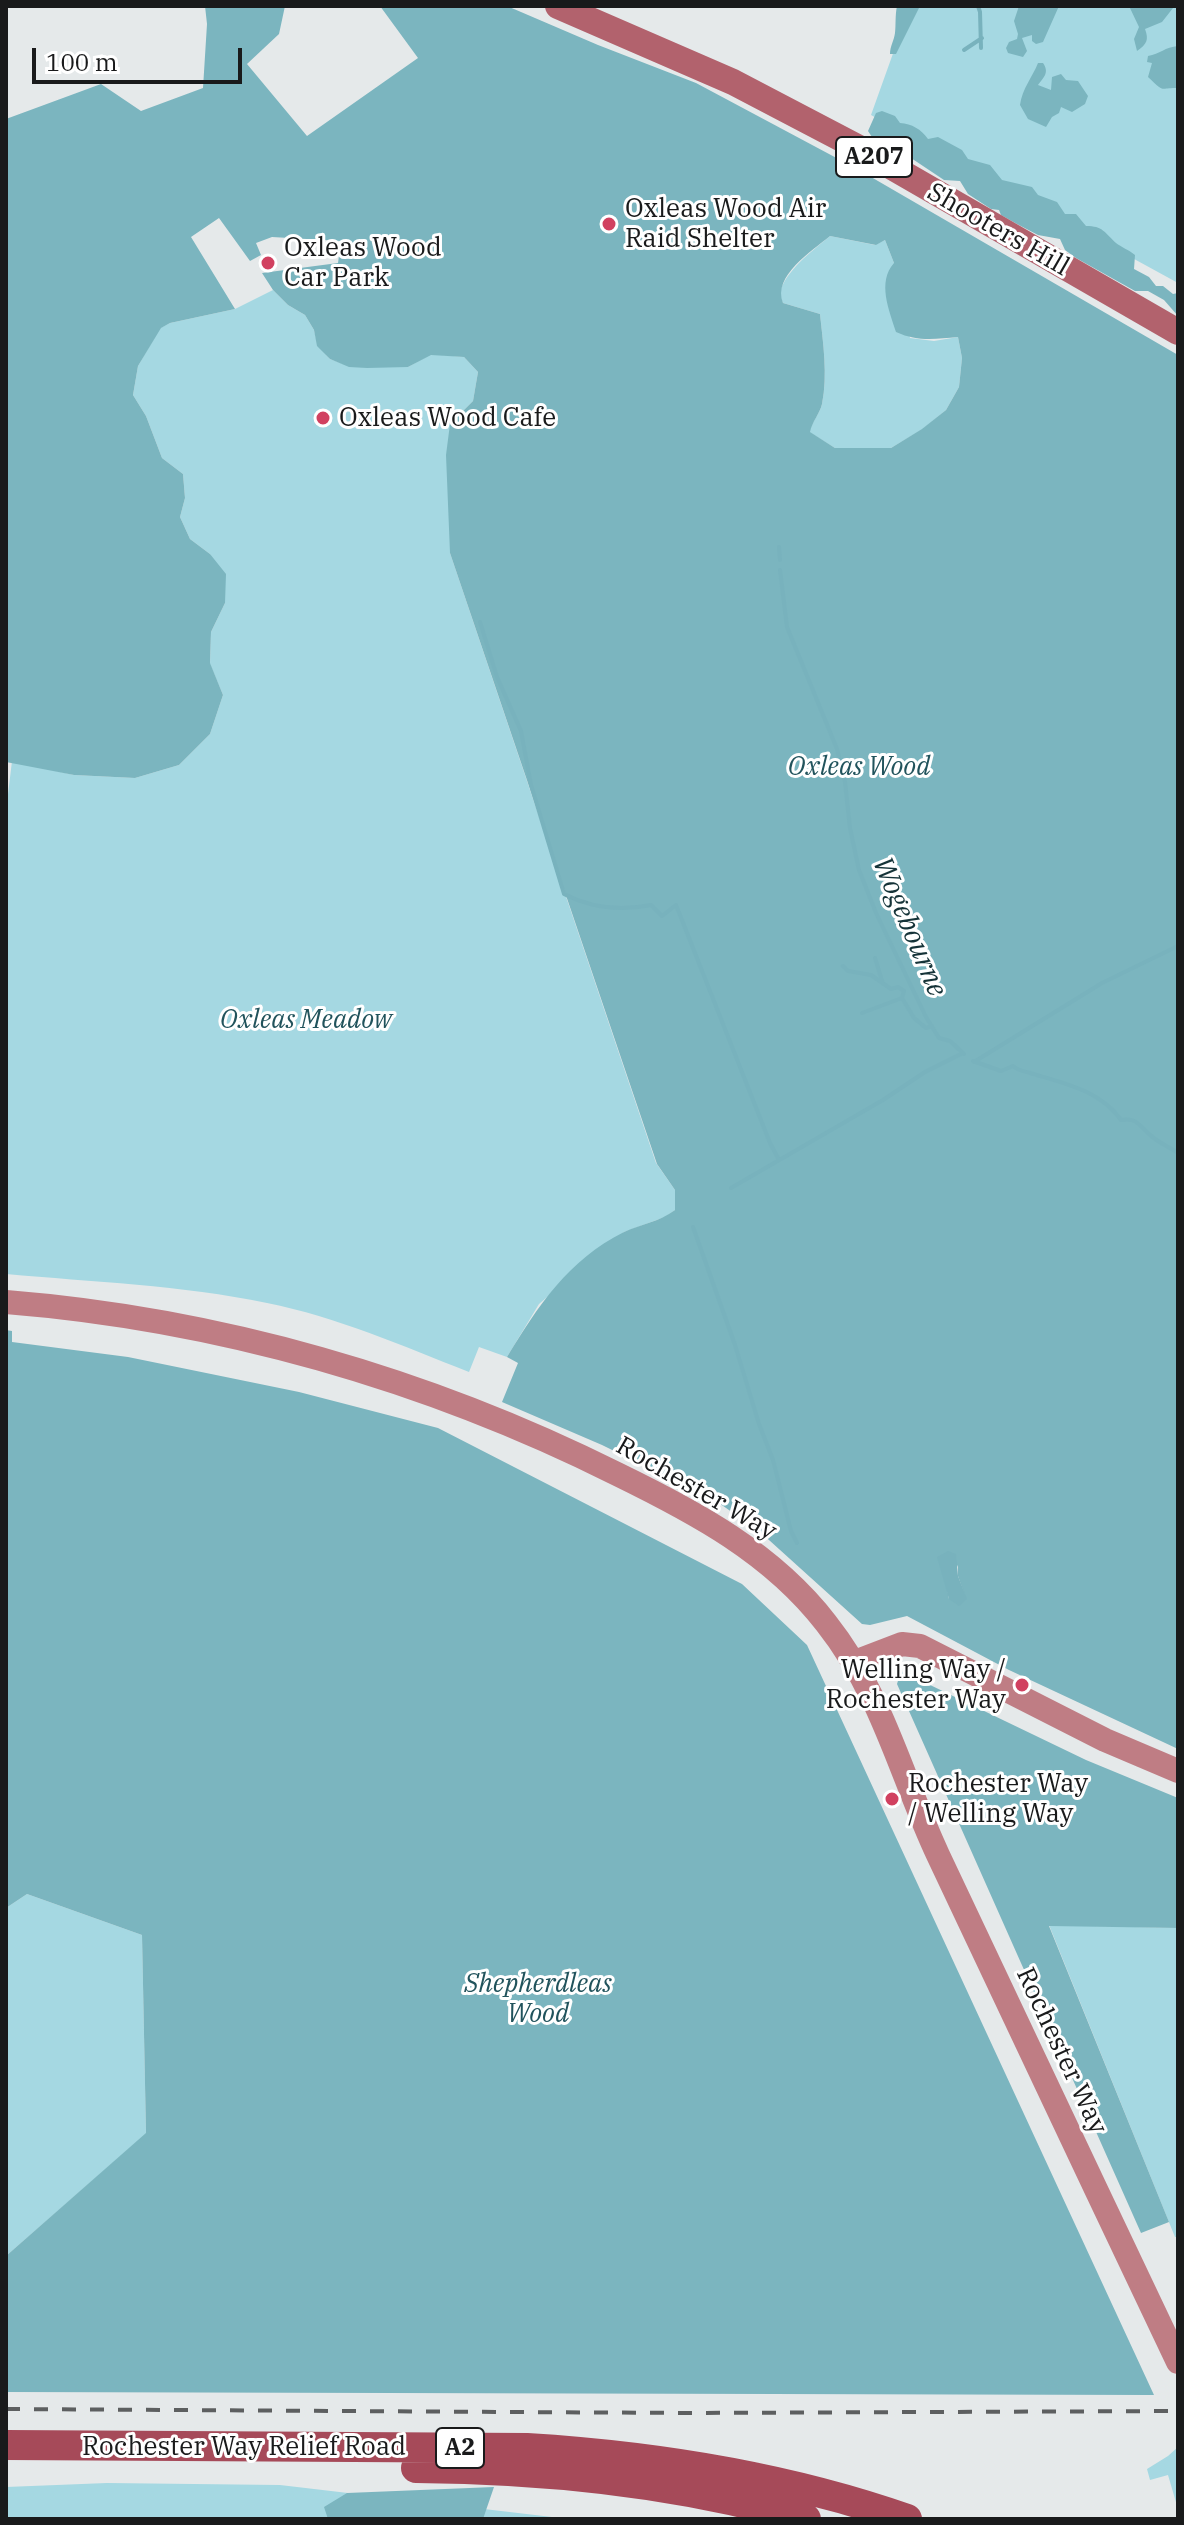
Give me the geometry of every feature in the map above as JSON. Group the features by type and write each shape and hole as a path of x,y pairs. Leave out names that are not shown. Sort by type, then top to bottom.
{"highway":[{"name":"Rochester Way Relief Road","path":"6,2445 527,2448 590,2452 758,2477 824,2493 907,2519"},
{"name":"Rochester Way Relief Road","path":"6,2466 520,2471 689,2492 806,2519"}],"main road":[{"name":"Shooters Hill","path":"558,6 733,82 859,148 1178,332"}],"street":[{"name":"Rochester Way","path":"6,1302 54,1306 176,1325 264,1343 444,1398 519,1429 658,1494 766,1560 795,1587 855,1662 875,1699 935,1849 1178,2362"},
{"path":"855,1662 902,1644 920,1646 1105,1740 1178,1771"}],"green space":[{"name":"Oxleas Wood","path":"205,6 285,6 279,34 247,64 307,136 418,58 380,6 507,6 696,83 859,170 1178,355 1178,1749 1009,1670 907,1616 862,1624 759,1531 716,1501 602,1445 502,1402 518,1363 507,1357 556,1286 604,1243 675,1210 675,1190 657,1164 450,553 446,455 450,424 473,401 478,372 464,357 431,355 408,367 367,368 349,367 330,359 317,346 314,330 305,315 288,305 262,273 338,263 341,241 272,237 256,243 261,255 250,261 219,218 191,237 235,309 170,323 161,328 138,366 133,395 146,416 162,458 183,474 185,498 180,517 190,539 210,554 226,574 225,603 211,632 210,663 223,695 210,734 179,765 135,778 74,775 6,762 6,119 101,84 141,111 203,88 207,24","holes":["830,236 876,245 885,240 894,263 885,287 896,332 919,339 958,337 962,358 959,387 946,410 891,448 835,448 810,432 821,407 825,382 820,314 783,303 781,293 788,274","958,1565 958,1576 966,1599 949,1599 947,1588"]},
{"path":"897,6 920,6 896,54 890,54 895,33"},
{"path":"910,6 1178,6 1178,283 871,115"},
{"path":"1019,6 1059,6 1043,42 1036,44 1032,41 1032,35 1022,38 1027,51 1023,57 1008,53 1006,48 1009,42 1017,39 1014,21"},
{"path":"1129,6 1173,8 1162,22 1145,29 1146,42 1137,51 1134,39 1139,27"},
{"path":"1178,46 1178,88 1162,88 1148,77 1152,63 1147,62 1148,56"},
{"path":"1038,63 1043,63 1046,70 1038,85 1051,90 1052,77 1061,74 1066,80 1078,81 1088,96 1085,104 1072,112 1061,107 1046,127 1028,119 1020,105"},
{"path":"882,111 895,116 900,123 916,128 928,139 938,137 962,150 968,159 990,165 1002,180 1032,187 1038,195 1057,202 1065,214 1076,214 1086,226 1103,230 1135,255 1134,269 1149,277 1156,286 1163,286 1173,294 1178,293 1178,316 1164,300 1148,291 1135,291 1076,258 1065,250 1060,239 1038,235 1001,215 999,210 991,209 968,194 960,181 944,180 911,158 874,140 868,131 876,113"},
{"path":"830,236 875,245 885,240 894,263 910,338 934,341 958,337 962,358 959,387 946,410 923,429 891,448 835,448 809,432 824,393 820,314 783,303 779,294 793,269"},
{"name":"Oxleas Meadow","path":"273,290 288,305 305,315 314,330 318,346 330,359 349,366 408,367 431,354 464,357 478,372 473,401 450,424 450,553 656,1163 675,1190 675,1210 665,1217 624,1232 539,1304 507,1357 479,1347 469,1372 344,1324 267,1303 170,1288 6,1274 6,811 12,761 74,775 135,778 179,765 210,734 223,695 210,664 211,632 225,603 210,554 190,539 180,517 185,498 183,474 162,458 146,416 133,395 138,366 160,328 235,309"},
{"name":"Shepherdleas Wood","path":"6,1330 12,1331 12,1342 128,1357 299,1392 438,1428 742,1584 807,1645 1154,2395 6,2392 6,2256 146,2133 142,1935 27,1894 6,1908"},
{"path":"901,1671 1086,1760 1178,1798 1178,1928 1049,1926 1169,2222 1141,2233 897,1684"},
{"path":"27,1894 142,1935 146,2134 6,2256 6,1908"},
{"path":"1049,1925 1178,1928 1178,2237 1175,2237"},
{"path":"1178,2447 1178,2509 1168,2475 1150,2480 1147,2469"},
{"path":"107,2483 280,2485 569,2519 6,2519 6,2487"},
{"path":"494,2487 483,2519 328,2519 324,2507 347,2493"}],"shaded area":[{"path":"948,1551 956,1554 958,1576 967,1599 959,1606 949,1599 937,1557"}],"waterway":[{"path":"978,6 981,48"},
{"path":"964,50 982,38"},
{"name":"Wogebourne","path":"779,547 780,560"},
{"name":"Wogebourne","path":"780,570 787,627 837,749 859,870 926,1017 939,1038 950,1041 964,1054"},
{"path":"480,622 497,677 521,731 531,785 564,894 606,907 651,905 662,916 676,905 779,1160"},
{"path":"974,1062 1102,983 1178,946"},
{"path":"875,958 883,984"},
{"path":"843,966 848,971 871,975 891,989 898,987 904,991 902,998 914,1018 926,1028 932,1026"},
{"path":"862,1013 902,998"},
{"path":"731,1188 883,1100 925,1072 963,1053"},
{"name":"Wogebourne","path":"973,1061 1001,1071 1013,1066 1080,1089 1103,1101 1121,1120 1137,1122 1156,1140 1178,1153"},
{"path":"693,1227 773,1460 791,1531 797,1543"}],"railway":[{"path":"6,2409 686,2413 1178,2411"}],"place":[{"name":"Oxleas Wood Air Raid Shelter","path":"609,224"},
{"name":"Oxleas Wood Car Park","path":"268,263"},
{"name":"Oxleas Wood Cafe","path":"323,418"},
{"name":"Welling Way / Rochester Way","path":"1022,1685"},
{"name":"Rochester Way / Welling Way","path":"892,1799"}]}
